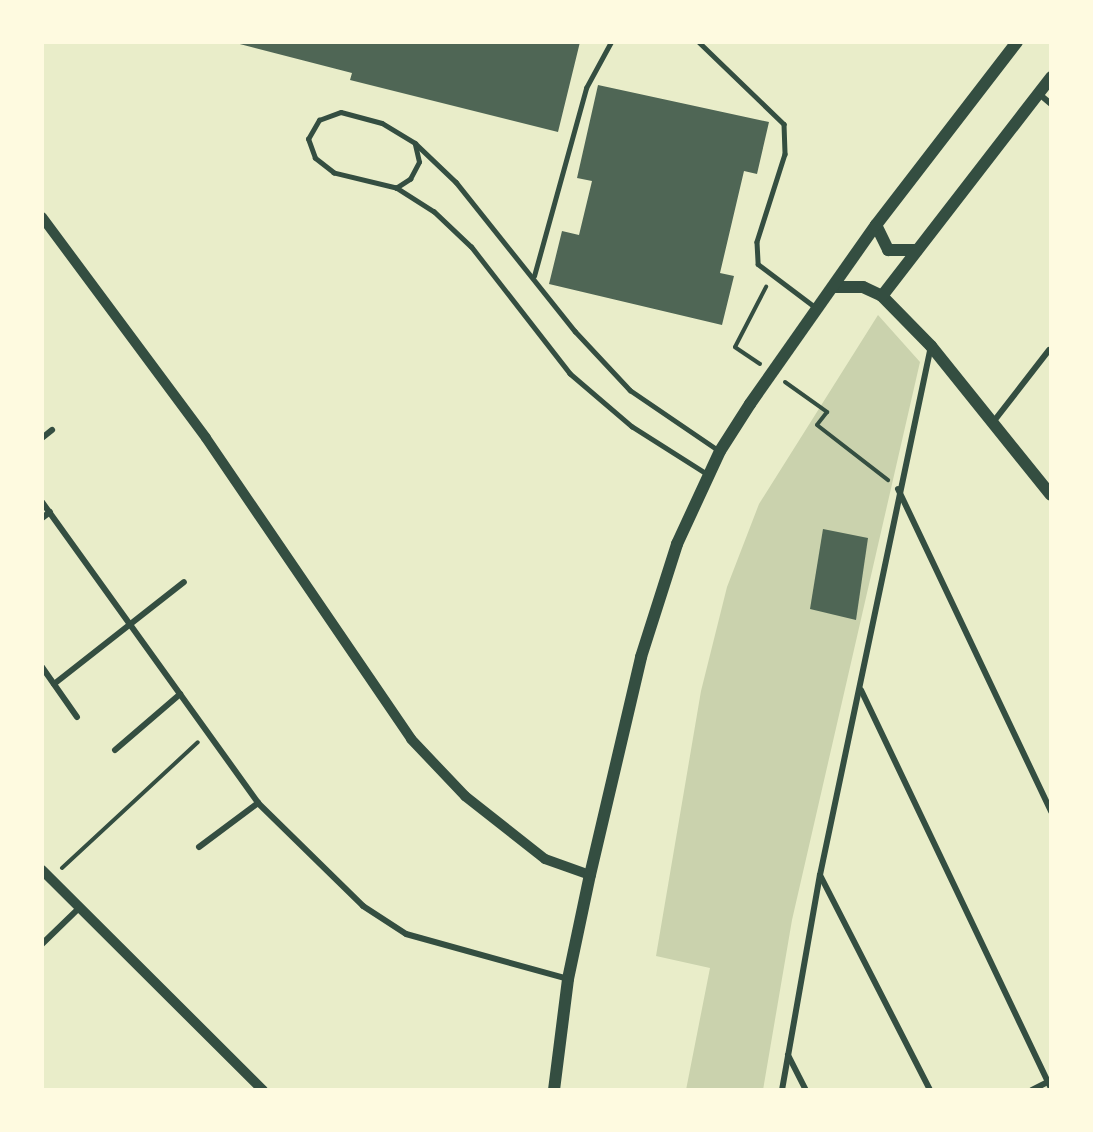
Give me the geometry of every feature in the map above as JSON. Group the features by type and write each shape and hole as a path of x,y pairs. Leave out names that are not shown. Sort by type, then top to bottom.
{"main road":[{"path":"554,1090 568,979 590,875 641,657 677,544 720,451 819,311 876,225 1017,42"},
{"path":"882,296 1051,77"},
{"path":"876,225 888,250 916,250"},
{"path":"835,287 863,287 882,296 931,346 1050,491"}],"street":[{"path":"1038,93 1051,104"},
{"path":"42,217 206,438 411,739 465,796 545,859 590,875"},
{"path":"782,1090 820,875 861,690 898,488 931,346"},
{"path":"994,421 1049,350"},
{"path":"42,438 52,430"},
{"path":"898,488 1051,811"},
{"path":"42,502 258,803 363,906 406,934 568,979"},
{"path":"42,518 50,512"},
{"path":"54,684 184,582"},
{"path":"42,667 77,717"},
{"path":"861,690 1050,1084 1032,1090"},
{"path":"115,750 180,694"},
{"path":"199,847 258,803"},
{"path":"42,870 263,1090"},
{"path":"820,875 930,1090"},
{"path":"42,944 80,907"},
{"path":"788,1055 806,1090"}],"lane":[{"path":"534,276 586,88 611,42"},
{"path":"699,42 784,124 784,154 757,242 758,264 770,278 819,311"},
{"path":"708,475 632,427 570,374 471,247 434,212 396,188 334,173 315,158 308,139 319,120 341,112 382,123 415,142 534,276 575,331 630,390 668,421 720,451"},
{"path":"396,188 410,179 418,162 415,142"}],"path":[{"path":"735,347 770,278"},
{"path":"827,412 817,425 898,488"},
{"path":"51,878 207,733"}],"green space":[{"path":"878,315 920,362 792,920 763,1090 686,1090 710,968 656,956 701,691 727,587 759,504"}],"building":[{"path":"232,42 580,42 558,132 350,80 352,73"},
{"path":"598,85 769,122 757,174 744,171 720,273 734,276 722,325 549,284 562,231 579,235 592,181 577,178"},
{"path":"823,529 868,538 856,620 810,609"}]}
